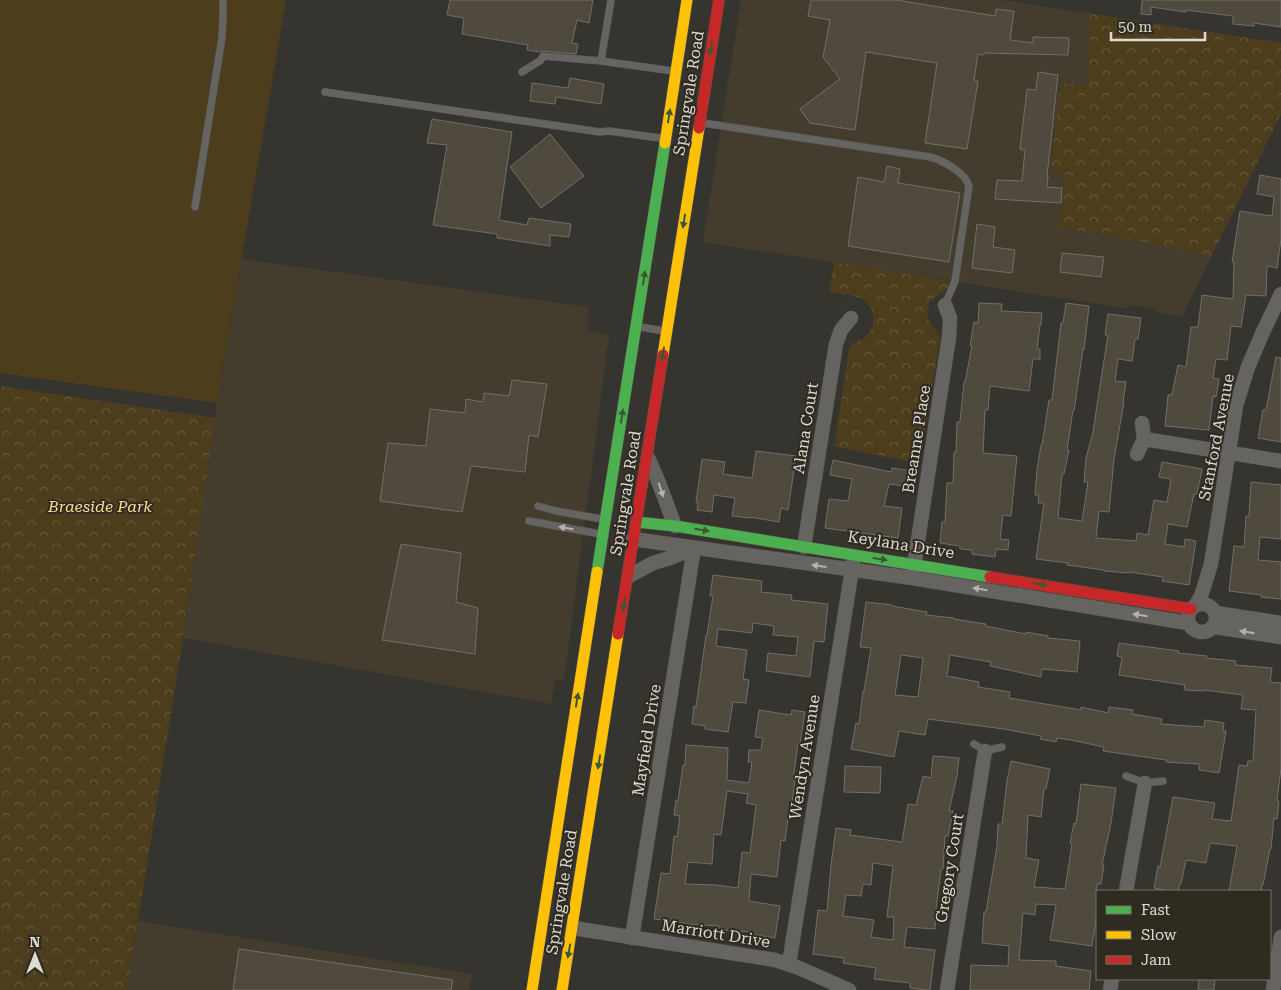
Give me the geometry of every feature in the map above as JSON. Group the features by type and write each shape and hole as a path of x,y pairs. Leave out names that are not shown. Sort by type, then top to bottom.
{"main road":[{"name":"Springvale Road","path":"562,990 628,576 617,536 609,520 636,326 687,0"},
{"name":"Springvale Road","path":"532,990 617,536 632,522 647,455 719,0"},
{"name":"Keylana Drive","path":"632,522 675,526 914,564 1192,612"}],"street":[{"name":"Stanford Avenue","path":"1192,612 1201,596 1211,564 1236,406 1248,367 1281,294"},
{"name":"Breanne Place","path":"912,578 949,337 950,318 946,305"},
{"name":"Alana Court","path":"804,547 836,344 844,324 851,318"},
{"path":"1138,454 1144,439 1142,423"},
{"path":"1144,439 1281,461"},
{"path":"647,455 657,475 675,526"},
{"name":"Keylana Drive","path":"617,536 912,578 1192,612"},
{"path":"628,576 653,563 694,548"},
{"name":"Mayfield Drive","path":"632,938 694,548"},
{"name":"Wendyn Avenue","path":"788,964 854,555"},
{"name":"Stanford Avenue","path":"1211,564 1214,616"},
{"path":"1214,616 1207,632 1198,632 1190,627 1192,612 1204,604 1214,616 1281,638"},
{"path":"1214,616 1281,623"},
{"name":"Gregory Court","path":"947,990 980,748"},
{"path":"1126,890 1145,783"},
{"name":"Marriott Drive","path":"573,928 774,960 849,990"},
{"path":"1273,990 1281,937"}],"lane":[{"path":"195,206 222,37 223,0"},
{"path":"601,61 610,0"},
{"path":"522,72 541,60 543,56 601,61 676,71"},
{"path":"326,92 600,132 609,131 665,139"},
{"path":"700,122 930,157 959,172 966,179 969,186 955,280 946,305"},
{"path":"636,326 666,331"},
{"path":"538,506 609,520"},
{"path":"528,521 617,536"},
{"path":"980,748 1002,747"},
{"path":"1126,776 1145,783 1163,780"}],"shaded area":[{"path":"741,0 1003,0 1281,43 1281,114 1182,317 1156,312 1156,309 1130,305 1129,309 703,242"},
{"path":"242,259 589,307 587,331 609,335 564,680 555,679 551,704 183,638 217,403"},
{"path":"138,921 472,974 469,990 127,990"}],"green space":[{"path":"0,0 286,0 217,403 0,373"},
{"path":"1090,14 1281,43 1281,114 1211,256 1059,227 1066,175 1050,169 1061,83 1088,86"},
{"path":"834,262 955,282 929,302 927,317 940,337 920,464 834,446 849,349 869,333 872,328 873,316 868,303 863,300 850,295 829,292"},
{"name":"Braeside Park","path":"0,386 215,418 183,638 127,990 0,990"}],"building":[{"path":"450,0 593,0 589,23 577,20 572,43 578,44 576,54 527,50 528,45 462,34 464,18 447,15"},
{"path":"811,0 896,0 995,16 996,9 1014,11 1010,40 1033,43 1033,37 1069,38 1068,55 978,54 974,80 978,81 967,149 925,143 937,63 866,52 855,130 810,123 800,109 840,79 823,57 830,20 808,16"},
{"path":"1142,0 1281,0 1281,27 1254,23 1254,26 1233,24 1233,16 1186,10 1186,12 1151,7 1151,15 1141,14"},
{"path":"1038,72 1058,75 1047,187 1062,188 1061,203 995,199 997,180 1022,181 1025,150 1020,149 1027,89 1036,90"},
{"path":"570,78 604,84 601,104 556,97 555,104 530,101 532,83 568,88"},
{"path":"432,119 512,132 499,220 527,225 529,218 571,224 569,237 550,235 550,246 497,238 497,234 433,225 447,145 427,143"},
{"path":"550,134 584,176 541,208 510,167"},
{"path":"887,166 900,169 898,183 960,193 949,262 848,246 858,177 884,182"},
{"path":"1260,175 1281,179 1281,239 1277,268 1267,266 1266,296 1246,295 1241,327 1231,326 1227,360 1216,359 1213,378 1219,379 1216,397 1213,396 1209,430 1165,426 1168,395 1172,395 1178,365 1186,367 1191,327 1198,327 1202,295 1233,299 1234,262 1232,262 1240,211 1272,216 1274,197 1257,194"},
{"path":"977,224 995,227 993,247 1015,250 1012,273 972,268"},
{"path":"1062,253 1104,257 1101,277 1060,272"},
{"path":"979,303 1002,304 1001,311 1042,313 1037,349 1040,349 1040,359 1033,359 1029,391 990,386 988,410 985,410 983,453 1017,456 1011,516 1003,515 1000,539 1009,540 1008,550 996,549 995,557 972,554 972,550 960,549 960,546 940,543 942,522 945,522 947,483 953,483 957,422 960,422 964,382 972,346 970,346 974,322 978,323"},
{"path":"1066,303 1089,306 1084,350 1067,450 1069,450 1064,474 1062,474 1058,518 1082,521 1088,482 1084,482 1086,458 1093,432 1108,335 1105,335 1108,314 1141,318 1138,339 1135,339 1132,361 1118,359 1115,381 1126,382 1124,402 1114,459 1109,512 1099,511 1096,538 1136,541 1137,533 1148,535 1154,500 1167,502 1171,479 1159,477 1162,462 1202,469 1187,527 1168,524 1165,544 1184,547 1185,539 1196,541 1189,585 1162,581 1163,577 1129,572 1104,571 1067,565 1068,563 1036,559 1044,503 1038,503 1039,495 1035,495 1037,470 1049,400 1052,400 1061,323 1063,323"},
{"path":"1276,357 1281,358 1281,442 1258,438 1263,410 1266,410"},
{"path":"512,380 547,384 538,437 529,435 525,472 471,466 462,512 380,501 388,443 426,446 430,409 465,413 466,399 483,402 484,393 509,396"},
{"path":"756,451 796,456 788,510 781,508 779,522 732,516 735,498 714,495 712,512 697,510 698,503 696,502 702,459 725,462 723,474 752,478"},
{"path":"833,460 891,472 892,468 912,471 910,487 889,484 884,506 902,508 898,538 825,528 829,499 848,501 852,479 830,475"},
{"path":"1251,482 1281,485 1281,539 1260,537 1258,560 1281,562 1281,599 1229,591 1234,546 1244,547 1246,516 1249,516"},
{"path":"401,544 461,553 456,602 478,608 475,654 382,640"},
{"path":"713,575 762,581 761,592 792,595 791,600 828,604 824,642 814,641 810,677 766,671 768,653 796,656 798,637 773,635 774,626 753,623 752,633 718,629 716,646 747,650 743,679 749,680 746,703 733,702 728,732 705,729 705,726 692,724 713,596 710,596"},
{"path":"866,602 927,612 926,615 986,624 985,626 1026,634 1026,632 1048,636 1048,638 1080,641 1077,672 1042,669 1041,677 990,666 991,662 950,655 947,676 979,682 978,687 1010,692 1009,698 1081,710 1081,707 1108,713 1109,707 1133,710 1132,714 1162,719 1161,724 1204,727 1205,720 1224,723 1223,731 1226,731 1219,773 1199,770 1199,764 1166,762 1166,760 1103,751 1104,747 1071,740 1057,738 1056,742 1040,739 1041,736 1004,729 928,719 925,735 899,731 894,757 851,749 856,723 859,724 871,648 860,647","holes":["901,655 923,658 918,697 895,695"]},
{"path":"1119,643 1179,651 1178,653 1207,656 1206,658 1236,661 1235,665 1272,668 1270,682 1281,683 1281,768 1277,819 1274,818 1271,849 1261,890 1229,890 1237,846 1210,843 1206,863 1186,860 1178,890 1154,888 1158,866 1160,867 1173,797 1215,803 1212,819 1231,821 1239,765 1247,766 1248,761 1253,761 1256,710 1241,709 1243,695 1204,690 1184,690 1185,685 1119,675 1122,657 1117,656"},
{"path":"759,710 791,715 792,710 805,712 800,743 798,743 791,810 789,810 785,841 781,840 777,877 751,874 749,901 780,906 775,938 750,934 751,932 719,930 719,926 685,924 654,919 661,873 670,874 674,836 677,837 680,816 674,815 683,765 685,765 686,745 728,748 727,780 749,783 752,762 748,762 749,750 761,750 763,738 755,737","holes":["727,791 748,794 746,803 756,805 750,853 742,852 738,888 685,884 688,862 712,864 714,834 721,835"]},
{"path":"933,756 959,758 949,811 953,811 948,836 945,836 943,869 941,869 935,929 907,927 904,947 935,950 930,990 926,990 910,988 910,983 874,979 876,968 843,963 844,958 813,954 818,910 827,911 836,828 851,830 850,835 902,842 908,804 916,805 923,776 931,778","holes":["873,863 893,866 887,917 894,917 893,940 871,937 874,920 843,916 846,895 861,896 863,884 871,885"]},
{"path":"1011,761 1050,769 1046,789 1044,789 1041,817 1028,815 1026,858 1039,860 1034,887 1065,889 1072,844 1070,843 1074,823 1076,824 1081,784 1116,788 1102,865 1104,865 1101,884 1097,884 1096,890 1096,919 1092,946 1050,940 1056,905 1036,904 1035,915 1023,913 1019,960 1056,961 1056,966 1091,971 1089,990 970,990 971,965 1008,966 1009,946 982,943 984,912 986,912 997,846 998,824 1002,824"},
{"path":"845,766 881,767 880,793 844,792"},
{"path":"239,949 453,980 451,990 233,990"},
{"path":"1199,980 1215,980 1214,990 1198,990"}],"traffic: fast":[{"path":"597,572 665,143"},
{"path":"636,522 675,526 990,577"}],"traffic: slow":[{"path":"665,143 687,0"},
{"path":"663,355 699,128"},
{"path":"532,990 597,572"},
{"path":"562,990 618,634"}],"traffic: jam":[{"path":"699,128 719,0"},
{"path":"618,634 663,355"},
{"path":"990,577 1191,609"}]}
